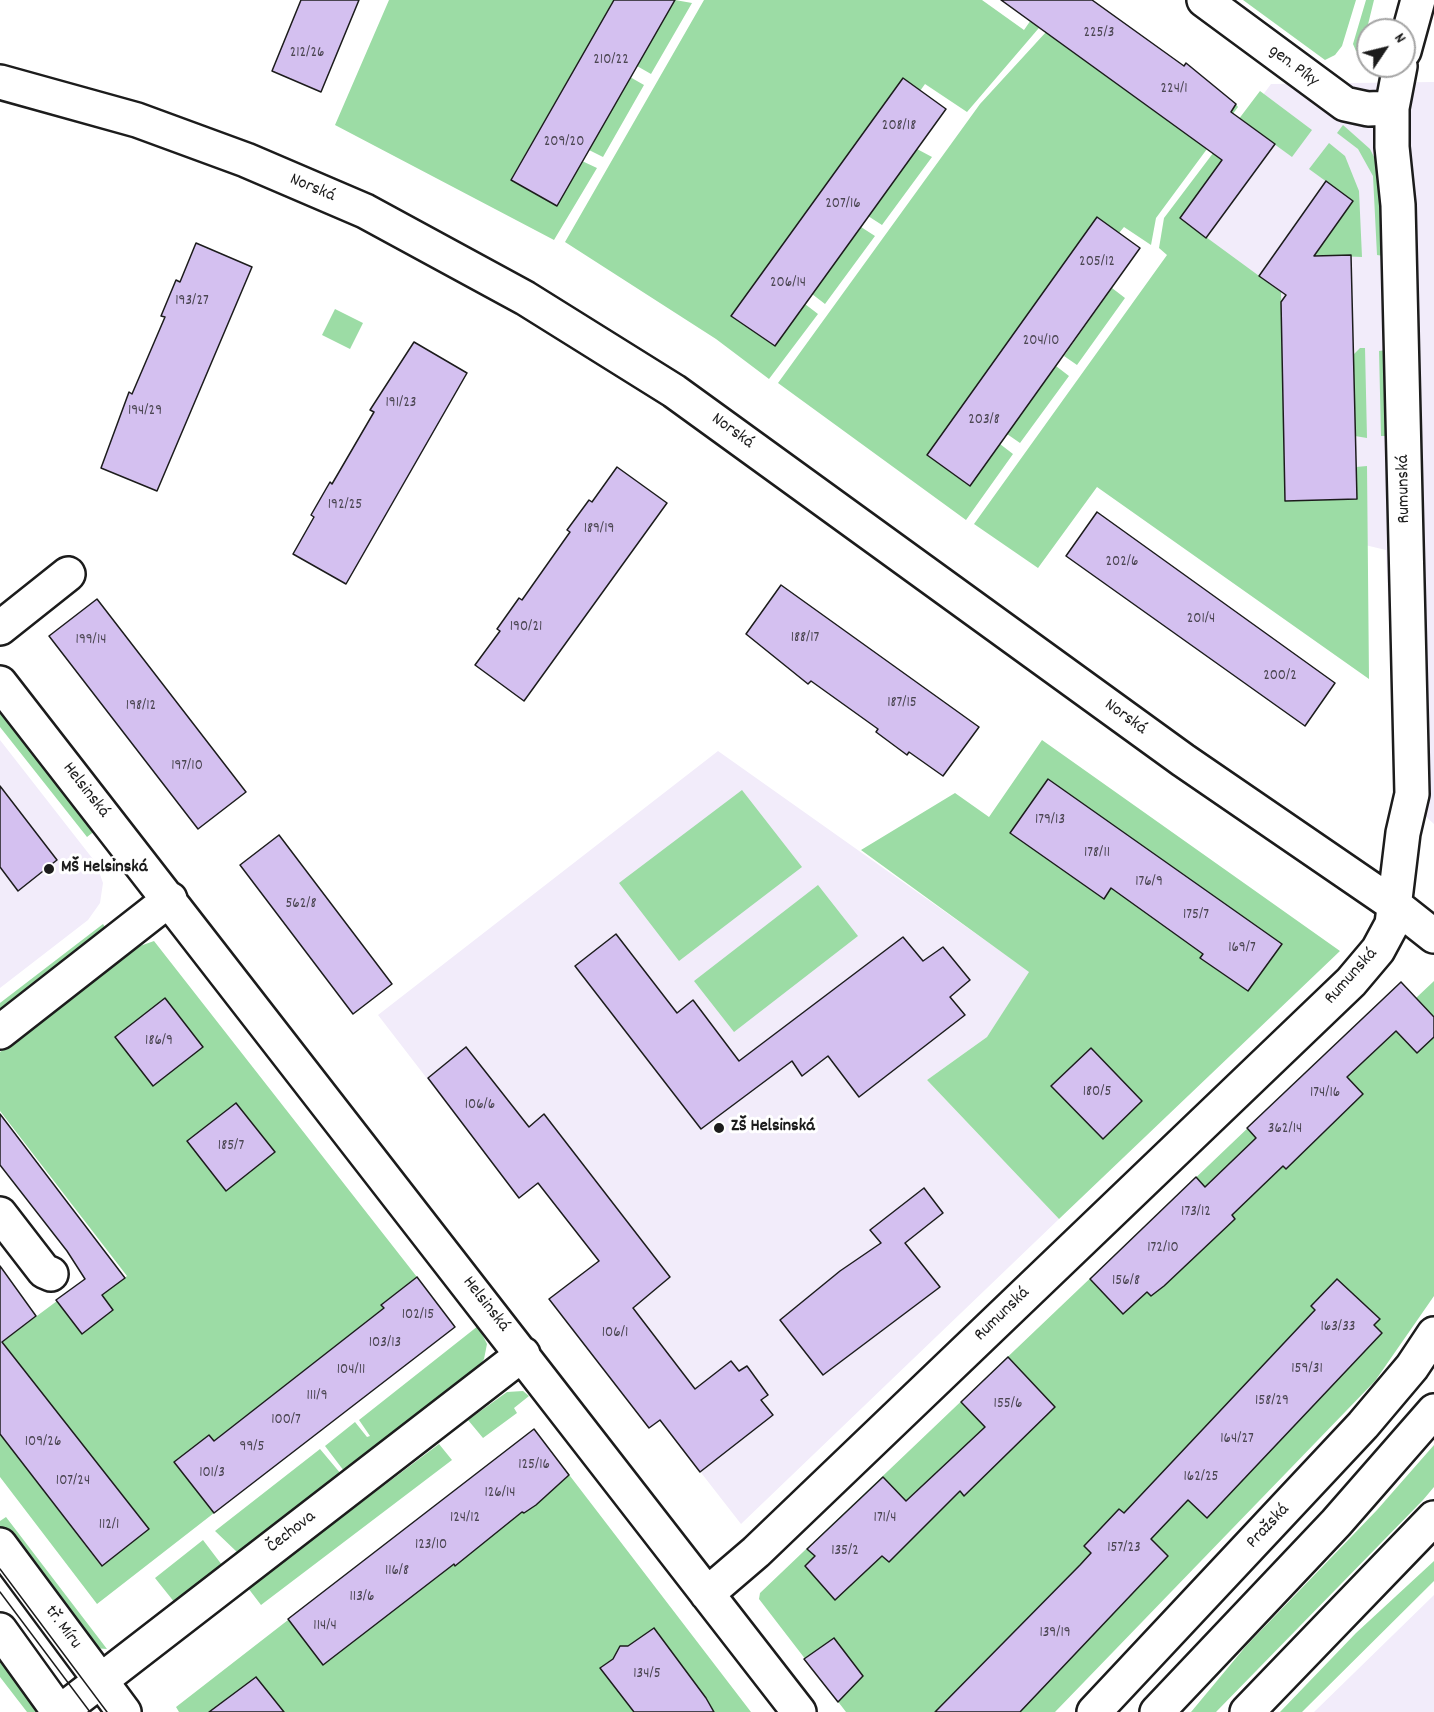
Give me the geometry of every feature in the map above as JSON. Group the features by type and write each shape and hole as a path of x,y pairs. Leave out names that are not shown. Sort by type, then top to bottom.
{"street":[{"name":"gen. Píky","path":"1204,0 1345,104 1368,109 1392,108"},
{"path":"1413,18 1418,0"},
{"name":"Rumunská","path":"707,1594 764,1545 1351,982 1386,938 1395,916 1403,833 1412,794 1398,205 1392,147 1392,108 1398,78"},
{"name":"Norská","path":"0,82 137,120 246,160 365,211 525,298 674,391 1183,760 1396,906"},
{"path":"0,628 68,574"},
{"name":"Helsinská","path":"0,683 170,899 799,1712"},
{"path":"0,1032 170,899"},
{"path":"1396,906 1434,936"},
{"path":"0,1214 44,1271 51,1274"},
{"name":"Pražská","path":"1094,1712 1363,1425 1413,1366 1434,1335"},
{"name":"Čechova","path":"60,1712 523,1354"},
{"path":"1157,1712 1352,1505 1434,1411"},
{"path":"1247,1712 1432,1521"},
{"name":"tř. Míru","path":"0,1545 124,1712"},
{"path":"0,1630 60,1712"}],"shaded area":[{"path":"1434,82 1434,824 1396,790 1386,550 1268,522 1171,218 1271,84"},
{"name":"MŠ Helsinská","path":"0,740 96,863 103,883 100,903 88,920 0,988"},
{"name":"ZŠ Helsinská","path":"718,751 1030,972 987,1037 927,1080 1059,1219 741,1524 660,1420 649,1428 549,1299 599,1261 558,1208 547,1177 519,1198 378,1015"},
{"path":"1433,1596 1434,1712 1314,1712"}],"green space":[{"path":"389,0 614,0 511,179 582,161 597,168 554,240 335,125"},
{"path":"675,0 692,3 651,74 637,66"},
{"path":"704,0 982,0 1024,30 1042,4 1050,15 967,112 925,84 920,91 903,78 731,316 775,346 805,304 818,314 769,379 716,339 565,242"},
{"path":"1243,0 1356,0 1342,46 1335,55 1325,60"},
{"path":"1366,0 1374,0 1370,18 1361,18"},
{"path":"1046,32 1205,147 1236,104 1238,107 1156,218 1151,245 1124,227 1119,233 1097,217 927,455 970,486 1000,444 1013,454 966,520 778,383 980,104"},
{"path":"1356,34 1356,51 1353,44"},
{"path":"630,77 644,85 603,157 589,150"},
{"path":"1260,91 1312,130 1292,157 1248,125 1180,218 1281,292 1285,501 1356,499 1356,467 1367,466 1369,679 1097,487 1038,568 974,524 1167,255 1159,248 1164,218"},
{"path":"1343,125 1370,149 1380,169 1384,256 1377,255 1373,176 1358,149 1337,133"},
{"path":"1329,143 1345,156 1359,191 1362,257 1315,255 1353,201 1309,169"},
{"path":"917,149 932,157 882,225 868,216"},
{"path":"861,227 875,236 825,304 812,294"},
{"path":"1112,288 1125,298 1077,365 1064,356"},
{"path":"335,309 363,323 350,349 322,335"},
{"path":"1360,348 1365,348 1367,438 1355,436 1353,355"},
{"path":"1386,350 1389,436 1381,436 1379,351"},
{"path":"1056,366 1069,376 1020,443 1007,434"},
{"path":"0,706 96,830 87,837 0,727"},
{"path":"1042,740 1340,951 1059,1219 927,1080 987,1037 1029,972 861,850 955,793 989,817"},
{"path":"742,790 802,867 679,961 619,883"},
{"path":"818,885 858,936 734,1032 694,981"},
{"path":"103,924 107,930 0,1011 0,1003"},
{"path":"154,941 417,1277 382,1304 383,1309 214,1441 209,1435 174,1462 214,1513 97,1604 0,1477 0,1434 101,1566 149,1529 2,1342 57,1301 82,1334 113,1310 102,1295 127,1276 0,1111 0,1052 140,946"},
{"path":"1434,981 1434,1296 1375,1381 1055,1712 846,1712 759,1599 760,1593 1401,982 1416,998"},
{"path":"478,1326 487,1344 484,1359 478,1367 344,1471 325,1446 355,1422 367,1437 370,1436 359,1420"},
{"path":"523,1391 529,1396 514,1408 517,1413 483,1438 468,1420 507,1392"},
{"path":"534,1429 751,1712 179,1712 176,1707"},
{"path":"439,1444 452,1460 261,1605 248,1588"},
{"path":"1434,1445 1434,1487 1423,1500 1216,1712 1191,1712 1246,1646 1377,1510"},
{"path":"320,1449 341,1474 238,1553 215,1531"},
{"path":"6,1517 107,1649 94,1648 0,1529 0,1521"},
{"path":"203,1540 222,1565 175,1603 155,1578"},
{"path":"1434,1561 1434,1581 1302,1712 1280,1712 1356,1633"},
{"path":"0,1649 46,1712 27,1712 0,1677"}],"building":[{"path":"301,0 359,0 321,92 272,71"},
{"path":"614,0 675,0 557,206 511,180"},
{"path":"1001,0 1092,0 1184,66 1186,63 1236,104 1231,112 1275,144 1206,238 1180,218 1222,160"},
{"path":"903,78 946,109 775,346 731,316"},
{"path":"1326,181 1353,201 1314,256 1351,255 1357,499 1285,501 1281,302 1286,295 1259,276"},
{"path":"1097,217 1140,248 970,486 927,455"},
{"path":"196,243 252,267 157,491 101,468 129,392 132,394 165,317 161,316 176,280 180,282"},
{"path":"414,342 467,373 346,584 293,554 314,517 311,515 374,412 370,410"},
{"path":"617,467 667,503 524,701 475,665 500,631 497,629 519,598 522,600 570,532 567,530 589,500 592,502"},
{"path":"1097,512 1335,683 1305,726 1066,556"},
{"path":"781,585 979,727 943,776 909,752 907,755 876,732 878,729 811,681 808,684 746,634"},
{"path":"97,599 246,792 198,829 49,636"},
{"path":"1048,779 1282,944 1248,991 1200,958 1203,954 1111,888 1104,899 1010,833"},
{"path":"0,786 57,860 18,891 0,867"},
{"path":"279,835 392,984 353,1014 240,865"},
{"path":"616,934 677,1013 693,1000 739,1061 903,937 923,961 943,947 970,980 950,997 965,1015 859,1097 828,1056 802,1076 792,1061 701,1129 575,966"},
{"path":"1401,982 1434,1017 1434,1037 1417,1053 1396,1031 1347,1077 1363,1094 1286,1169 1283,1166 1232,1215 1235,1219 1164,1286 1151,1296 1147,1292 1123,1314 1090,1279 1196,1177 1205,1187 1256,1138 1247,1128"},
{"path":"165,998 203,1047 153,1086 115,1037"},
{"path":"466,1047 529,1127 544,1114 670,1277 633,1308 695,1389 731,1361 739,1371 747,1366 768,1395 761,1400 773,1415 700,1472 660,1420 649,1428 549,1299 599,1261 538,1183 519,1198 428,1078"},
{"path":"1091,1048 1142,1101 1103,1139 1051,1086"},
{"path":"236,1103 275,1152 226,1191 187,1141"},
{"path":"0,1114 125,1278 102,1295 113,1310 82,1334 56,1300 85,1279 67,1251 0,1165"},
{"path":"924,1188 943,1213 905,1243 940,1287 823,1375 780,1320 840,1271 881,1243 870,1230"},
{"path":"0,1266 36,1316 2,1342 149,1529 102,1566 0,1434"},
{"path":"417,1277 455,1327 214,1513 174,1462 209,1435 214,1441 384,1308 381,1305"},
{"path":"1337,1279 1380,1319 1374,1325 1382,1333 1207,1518 1188,1500 1151,1539 1168,1556 1020,1712 935,1712 1080,1565 1091,1553 1084,1546 1119,1509 1124,1513 1315,1310 1311,1306"},
{"path":"1008,1357 1055,1407 964,1496 960,1491 889,1562 882,1556 835,1600 805,1566 815,1556 807,1549 883,1477 906,1501 985,1427 961,1402"},
{"path":"534,1429 569,1475 536,1505 522,1512 455,1566 454,1564 323,1665 288,1619"},
{"path":"654,1628 714,1712 634,1712 600,1668 613,1659 620,1646 628,1646"},
{"path":"834,1638 863,1676 838,1702 804,1659"},
{"path":"256,1677 284,1712 209,1712"}],"tram line":[{"path":"0,1569 107,1712"},
{"path":"0,1592 90,1712"}],"place":[{"name":"MŠ Helsinská","path":"49,869"},
{"name":"ZŠ Helsinská","path":"719,1128"}]}
